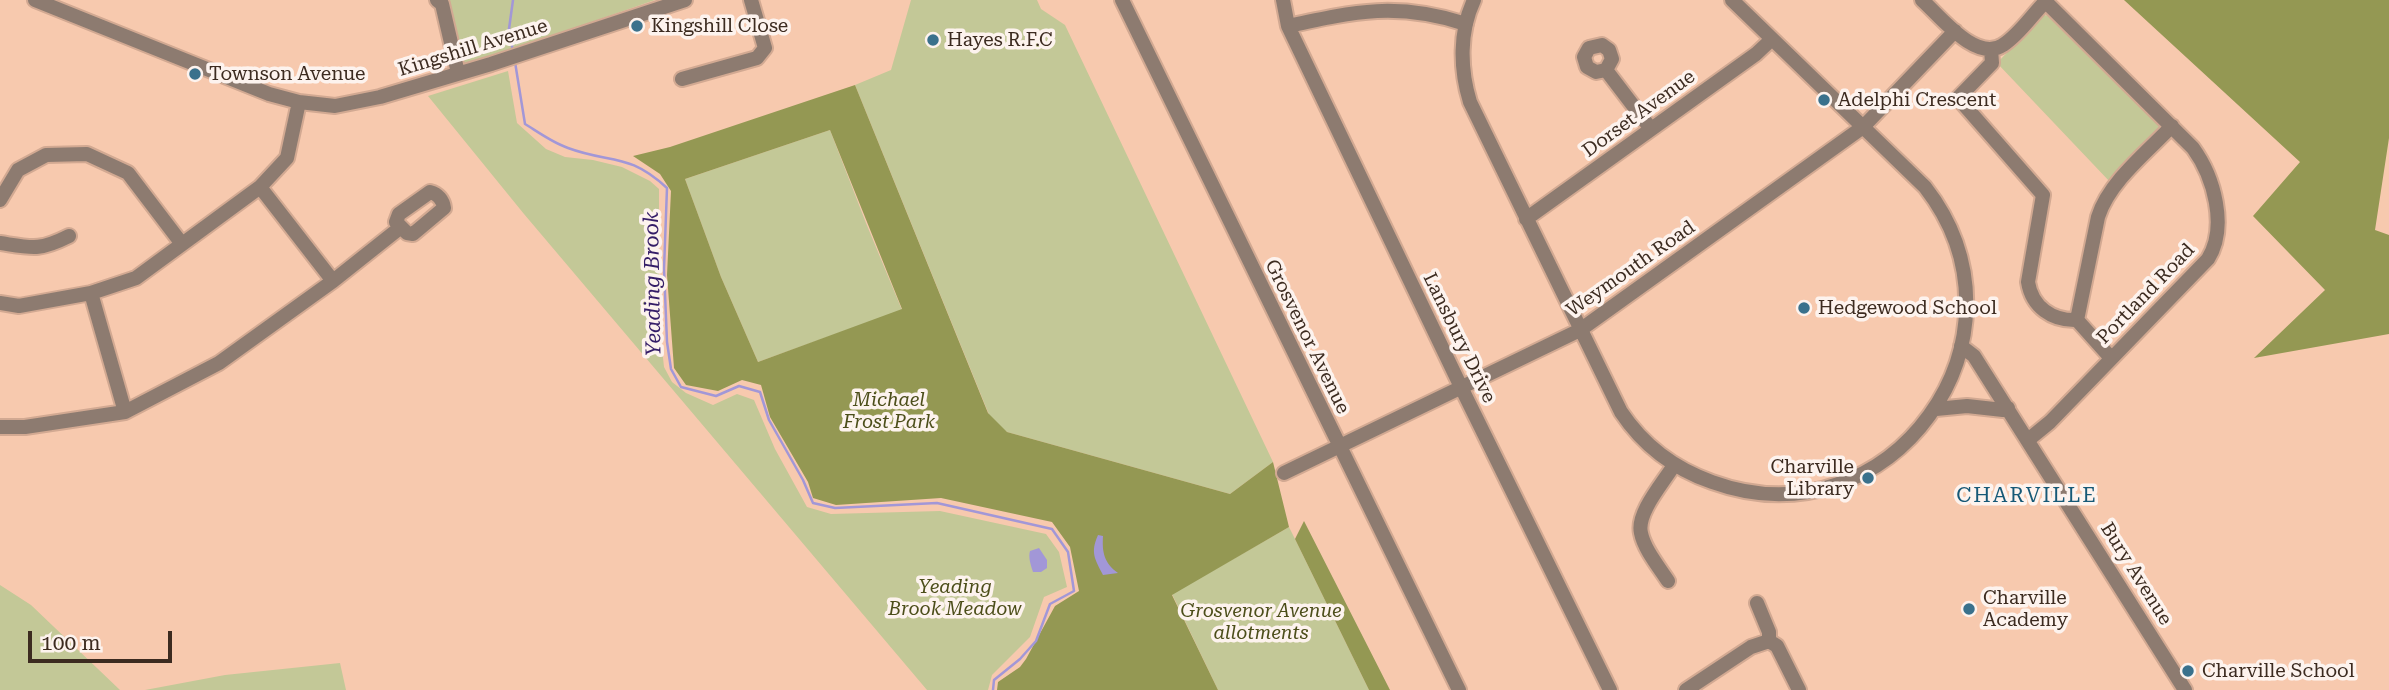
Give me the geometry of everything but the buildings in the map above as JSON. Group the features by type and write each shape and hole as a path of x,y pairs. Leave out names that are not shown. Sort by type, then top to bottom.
{"street":[{"name":"Kingshill Avenue","path":"35,0 269,94 299,103 335,106 380,97 501,61 685,0"},
{"path":"437,0 442,4 458,74"},
{"path":"682,79 757,58 765,48 751,0"},
{"name":"Grosvenor Avenue","path":"1122,0 1459,690"},
{"name":"Lansbury Drive","path":"1283,0 1288,26 1610,690"},
{"path":"1474,0 1466,24 1463,70 1470,102 1615,403 1625,418 1644,440 1674,465 1701,478 1743,491 1779,494 1822,489 1858,475 1890,457 1917,432 1936,409 1947,387 1961,346 1966,290 1955,239 1925,187 1732,0"},
{"path":"1922,0 1973,46 1991,49 2006,43 2045,1"},
{"name":"Portland Road","path":"2028,440 2050,422 2208,259 2216,243 2217,214 2206,170 2193,148 2045,1"},
{"path":"1288,26 1386,9 1421,12 1466,24"},
{"name":"Weymouth Road","path":"1284,474 1580,330 1863,127 1955,31"},
{"name":"Dorset Avenue","path":"1526,219 1756,54 1772,39"},
{"path":"1991,49 1992,63 1958,98 2043,195 2029,288 2034,300 2051,316 2077,320 2111,358"},
{"path":"1606,70 1651,130"},
{"path":"0,303 19,306 91,293 136,278 260,187 287,158 299,103"},
{"path":"2077,320 2098,217 2104,202 2112,189 2172,126"},
{"path":"0,200 18,170 46,155 87,154 128,173 182,244"},
{"path":"260,187 333,281"},
{"path":"0,427 25,427 125,412 219,363 333,281 401,227"},
{"path":"0,243 36,249 47,247 69,236"},
{"path":"91,293 125,412"},
{"name":"Bury Avenue","path":"1961,346 1974,356 2008,408 2185,690"},
{"path":"1936,409 1967,406 2003,410 2008,408"},
{"path":"1668,581 1643,538 1640,522 1674,465"},
{"path":"1757,603 1769,632 1769,641"},
{"path":"1686,690 1743,651 1760,642 1769,641 1777,646 1799,690"}],"green space":[{"path":"448,0 655,0 461,67"},
{"path":"911,0 1037,0 1041,9 1065,25 1273,462 1230,494 1007,432 992,422 855,85 891,70"},
{"path":"2124,0 2389,0 2389,138 2375,230 2389,235 2389,334 2254,358 2325,290 2253,216 2300,162"},
{"path":"2043,15 2053,16 2162,121 2161,131 2111,183 1997,63"},
{"name":"Yeading Brook Meadow","path":"508,71 517,123 546,149 565,157 622,167 650,181 659,189 659,321 664,367 672,382 686,393 713,405 737,394 754,400 775,449 807,507 831,514 940,511 1046,534 1059,552 1067,587 1044,597 1030,637 992,675 988,690 927,690 524,214 428,96"},
{"name":"Michael Frost Park","path":"855,85 988,413 1007,432 1230,494 1273,462 1289,527 1172,595 1218,690 997,690 998,682 1020,667 1026,659 1055,606 1079,591 1070,547 1052,522 941,498 836,505 813,498 808,482 770,417 761,385 742,380 718,391 686,385 674,368 667,275 671,191 660,174 633,156 670,147","holes":["830,130 902,309 758,362 721,277 685,179"]},
{"path":"830,130 902,310 758,362 721,277 685,179"},
{"path":"1304,521 1390,690 1369,690 1295,539"},
{"name":"Grosvenor Avenue allotments","path":"1289,527 1369,690 1218,690 1172,594"},
{"path":"0,585 31,605 120,690 0,690"},
{"path":"340,663 346,690 145,690 225,675"}],"shaded area":[{"path":"1098,535 1103,536 1107,561 1118,573 1103,575 1094,556"},
{"path":"1039,548 1047,560 1047,568 1041,572 1033,572 1030,551"}],"waterway":[{"name":"Yeading Brook","path":"513,0 509,29 513,52"},
{"name":"Yeading Brook","path":"515,62 525,124 562,146 630,164 667,188 664,269 667,342 671,369 681,387 716,396 739,386 760,392 769,420 813,503 835,508 937,503 1052,529 1068,552 1074,591 1050,604 1036,641 1020,659 994,680 993,690"}],"place":[{"name":"Kingshill Close","path":"637,26"},
{"name":"Hayes R.F.C","path":"933,40"},
{"name":"Townson Avenue","path":"195,74"},
{"name":"Adelphi Crescent","path":"1824,100"},
{"name":"Hedgewood School","path":"1804,308"},
{"name":"Charville Library","path":"1868,478"},
{"name":"Charville Academy","path":"1969,609"},
{"name":"Charville School","path":"2188,671"}],"district":[{"name":"CHARVILLE","path":"2027,496"}]}
